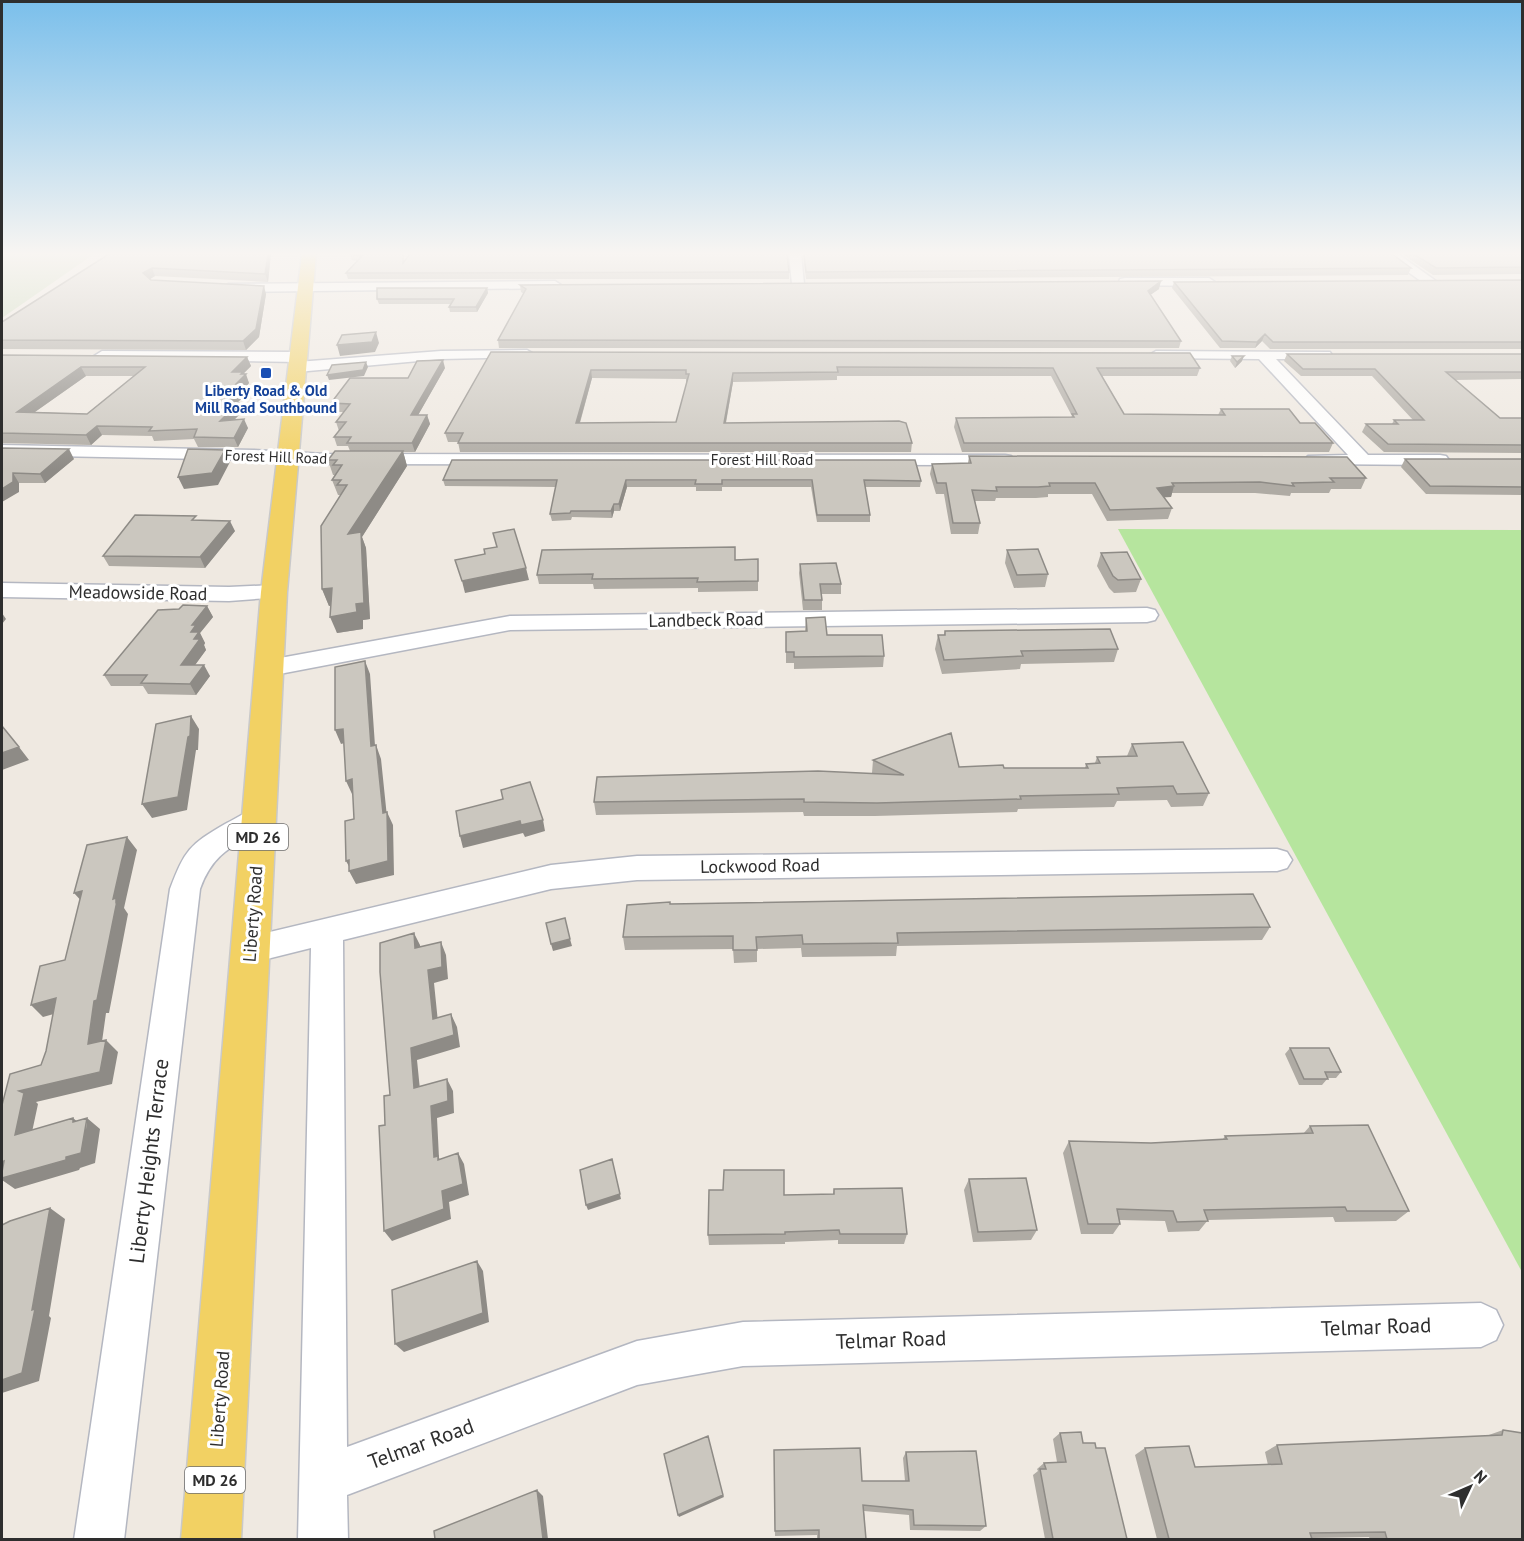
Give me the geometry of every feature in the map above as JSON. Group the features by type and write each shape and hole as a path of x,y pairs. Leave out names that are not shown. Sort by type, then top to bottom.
{"main road":[{"name":"Liberty Road","path":"211,1539 274,592 302,326"}],"street":[{"path":"84,356 298,362 441,355 544,354"},
{"path":"1143,355 1346,355"},
{"path":"1263,355 1364,460"},
{"name":"Forest Hill Road","path":"2,450 325,459 1017,460"},
{"path":"1292,460 1454,460"},
{"name":"Meadowside Road","path":"2,590 229,594 274,592"},
{"name":"Landbeck Road","path":"269,668 510,623 1147,615"},
{"name":"Liberty Heights Terrace","path":"99,1539 185,889 193,867 206,849 260,818"},
{"name":"Lockwood Road","path":"251,949 552,877 637,868 1277,860"},
{"path":"323,1539 327,931"},
{"name":"Telmar Road","path":"323,1480 637,1363 743,1344 1481,1325"}],"green space":[{"path":"1118,529 1522,530 1522,1272"}],"building":[{"path":"2,326 257,326 243,341 2,340"},
{"path":"506,326 1171,326 1181,341 498,340"},
{"path":"1210,326 1522,326 1522,342 1273,342 1265,334 1257,342 1222,341"},
{"path":"376,332 372,342 337,345 342,335"},
{"path":"491,352 1190,353 1200,368 1097,368 1124,414 1225,415 1221,409 1289,409 1300,423 1315,423 1333,443 964,443 956,418 1074,417 1072,414 1077,414 1053,368 837,367 838,372 733,373 724,423 899,421 906,423 912,443 458,443 463,433 445,433","holes":["591,370 686,370 686,374 689,374 676,422 576,423"]},
{"path":"1287,354 1522,354 1522,372 1446,372 1500,418 1522,418 1522,445 1388,444 1366,424 1398,424 1394,420 1424,420 1375,369 1303,369"},
{"path":"2,355 247,357 232,372 246,374 236,384 241,387 224,403 238,403 220,421 244,419 234,438 194,437 197,429 149,431 152,427 97,426 86,435 2,433","holes":["81,367 145,367 87,414 17,412"]},
{"path":"1232,356 1244,356 1237,362"},
{"path":"443,360 411,415 427,415 412,443 347,443 351,437 334,437 346,422 336,422 350,404 331,403 350,378 408,378 417,361"},
{"path":"366,362 363,370 327,375 332,365"},
{"path":"2,448 69,449 40,474 13,473 13,482 2,489"},
{"path":"188,449 225,450 212,473 178,477"},
{"path":"335,451 403,451 348,534 361,532 364,603 356,604 357,612 330,617 332,588 322,589 321,526 347,485 337,485 341,480 332,480 342,465 333,465 337,460 328,460"},
{"path":"969,456 1347,457 1366,478 1330,478 1334,482 1292,483 1294,486 1260,482 1172,483 1174,486 1157,488 1172,508 1110,510 1095,483 1049,483 1050,486 996,487 997,491 972,490 980,523 953,523 946,483 937,483 932,464 971,463"},
{"path":"1405,459 1522,459 1522,487 1430,486"},
{"path":"452,460 915,460 921,481 864,480 870,515 817,515 812,480 722,480 722,484 695,484 696,480 626,480 619,504 614,504 611,511 571,511 570,513 550,514 557,480 443,480"},
{"path":"135,515 196,516 192,520 230,521 200,557 103,556"},
{"path":"514,529 526,568 462,581 455,560 485,554 484,549 497,547 493,533"},
{"path":"735,547 735,560 758,559 758,581 697,582 698,578 592,579 593,574 537,575 542,550"},
{"path":"1038,549 1048,574 1017,575 1007,550"},
{"path":"1127,552 1141,579 1118,580 1113,576 1101,553"},
{"path":"836,563 841,584 820,584 822,600 804,600 800,564"},
{"path":"183,605 207,606 192,625 196,625 191,632 199,632 194,639 200,639 181,665 204,665 190,684 141,683 147,675 104,675 158,610 179,609"},
{"path":"825,617 827,635 882,635 884,656 794,657 794,652 786,652 786,632 807,631 806,618"},
{"path":"1110,629 1118,649 1021,651 1023,656 944,660 938,635 945,635 945,631"},
{"path":"365,661 371,746 376,745 383,813 387,812 388,861 349,871 349,860 346,861 345,821 354,819 352,779 346,781 343,729 335,730 335,667"},
{"path":"191,716 190,736 178,797 142,804 156,724"},
{"path":"2,726 19,747 2,753"},
{"path":"951,733 959,767 1003,765 1004,768 1088,768 1086,764 1100,763 1097,757 1137,756 1132,744 1183,742 1209,793 1177,794 1173,786 1117,788 1119,794 877,803 804,802 804,799 594,802 597,777 818,771 904,775 873,760"},
{"path":"530,782 543,820 521,825 520,821 460,836 456,811 503,799 501,790"},
{"path":"127,837 113,899 116,898 117,901 97,1000 94,1001 88,1044 106,1040 100,1072 19,1091 24,1093 15,1135 73,1118 73,1122 87,1118 81,1153 66,1157 66,1160 2,1178 4,1161 2,1162 2,1105 10,1074 41,1065 46,1051 56,998 31,1005 40,966 65,960 82,891 74,893 87,845"},
{"path":"1253,894 1270,927 897,933 898,943 803,944 802,935 756,937 757,950 733,950 733,936 623,937 627,905 670,902 670,904"},
{"path":"565,918 570,939 551,944 546,923"},
{"path":"414,933 415,948 441,942 442,967 428,970 433,1019 451,1014 454,1035 411,1048 414,1088 447,1079 448,1101 431,1106 434,1157 438,1156 438,1160 458,1153 463,1184 442,1191 444,1209 384,1231 379,1126 385,1125 384,1096 390,1095 380,972 380,943"},
{"path":"1290,1048 1329,1048 1341,1072 1325,1072 1328,1079 1304,1079"},
{"path":"1368,1125 1409,1211 1347,1211 1345,1207 1204,1210 1208,1221 1177,1222 1173,1211 1117,1209 1120,1224 1088,1224 1069,1141 1151,1143 1227,1139 1225,1136 1313,1133 1310,1126"},
{"path":"612,1159 620,1194 586,1205 580,1170"},
{"path":"724,1170 784,1170 784,1195 834,1194 834,1189 902,1188 907,1234 840,1234 839,1230 785,1232 785,1234 708,1235 709,1190 723,1190"},
{"path":"1026,1178 1037,1230 978,1232 969,1179"},
{"path":"50,1208 32,1310 35,1309 22,1373 2,1380 2,1225"},
{"path":"477,1261 483,1313 395,1344 392,1290"},
{"path":"1503,1430 1522,1433 1522,1539 1387,1539 1385,1532 1310,1533 1312,1539 1169,1539 1145,1448 1189,1446 1195,1467 1282,1464 1277,1445 1502,1435"},
{"path":"1081,1432 1083,1443 1095,1443 1096,1448 1105,1448 1127,1539 1053,1539 1040,1469 1046,1469 1044,1463 1066,1462 1060,1433"},
{"path":"708,1436 723,1495 678,1515 664,1454"},
{"path":"860,1448 862,1481 909,1481 906,1452 976,1451 986,1526 914,1525 913,1510 863,1505 866,1539 819,1539 819,1530 775,1531 774,1450"},
{"path":"537,1490 543,1539 435,1539 434,1531"}],"place":[{"name":"Liberty Road & Old Mill Road Southbound","path":"266,373"}]}
